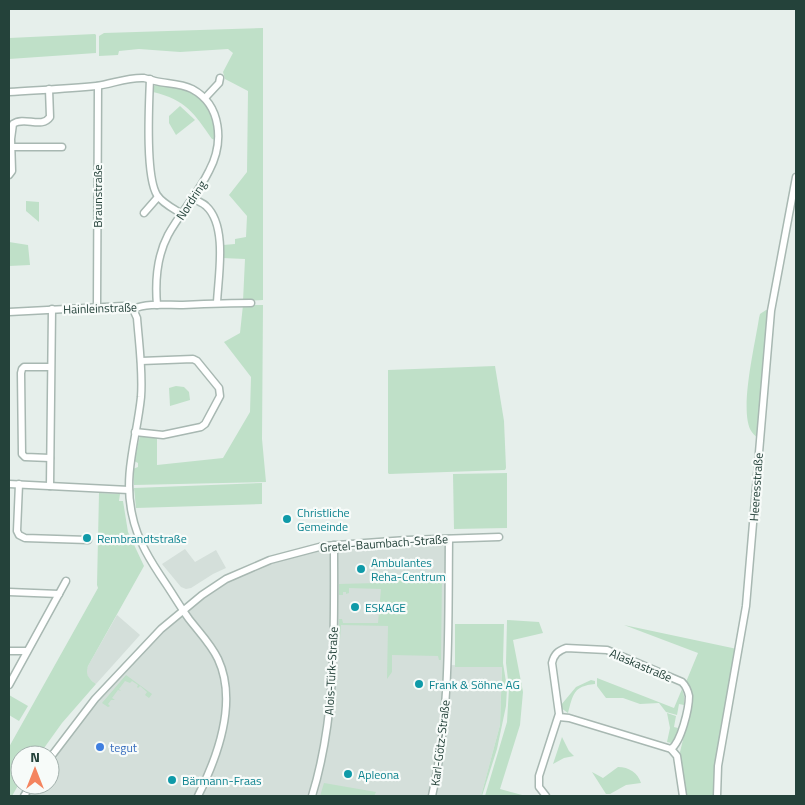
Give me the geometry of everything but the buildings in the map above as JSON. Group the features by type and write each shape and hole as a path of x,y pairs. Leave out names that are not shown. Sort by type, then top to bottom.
{"street":[{"path":"9,92 98,86 139,78 191,88 205,98 220,78"},
{"path":"150,79 149,141 152,178 158,197 182,214"},
{"name":"Braunstraße","path":"97,307 98,86"},
{"path":"9,175 12,171 12,132 15,122 44,122 49,120 49,90"},
{"name":"Nordring","path":"157,305 156,287 159,264 168,235 210,169 218,144 217,120 213,108 205,98"},
{"path":"12,147 62,147"},
{"name":"Heeresstraße","path":"717,796 718,766 746,606 771,311 796,177"},
{"path":"144,213 158,197"},
{"path":"192,198 206,207 214,218 218,233 220,249 217,302"},
{"name":"Hainleinstraße","path":"9,312 124,306 133,309 157,305 217,302 251,303"},
{"path":"50,486 52,309"},
{"path":"133,309 137,318 141,361 141,396 130,464 129,490 132,513 139,539 150,560 218,658 226,683 225,718 217,748 198,796"},
{"path":"135,432 163,435 201,427 206,422 220,396 219,388 197,361 193,359 141,361"},
{"path":"50,367 23,368 21,383 22,454 25,457 50,458"},
{"path":"9,484 129,490"},
{"path":"19,484 17,531 19,535 25,538 88,540"},
{"name":"Gretel-Baumbach-Straße","path":"59,745 111,681 161,629 213,587 255,566 292,553 334,545 499,537"},
{"name":"Karl-Götz-Straße","path":"432,796 441,747 446,695 449,539"},
{"name":"Alois-Türk-Straße","path":"312,796 325,743 331,698 334,545"},
{"path":"9,685 66,581"},
{"path":"9,592 59,594"},
{"name":"Alaskastraße","path":"559,717 552,663 553,657 566,648 607,650 682,682 687,689 688,700 678,742 670,748"},
{"path":"9,651 27,651"},
{"path":"546,796 538,784 539,776 559,717 569,718 670,748 676,756 683,796"}],"shaded area":[{"path":"449,539 447,665 502,666 500,725 481,796 24,796 60,795 59,745 74,725 153,638 213,587 255,566 309,550"},
{"path":"185,549 195,562 216,550 226,568 191,588 181,587 162,564"},
{"path":"117,615 140,635 96,684 88,678 86,671"}],"green space":[{"path":"263,28 263,300 243,301 245,259 222,258 223,245 235,244 235,239 246,237 247,216 229,195 247,172 248,91 225,79 223,72 233,53 228,49 180,52 139,49 119,51 118,55 99,56 99,36 104,33"},
{"path":"95,34 96,53 9,59 9,38"},
{"path":"156,85 175,87 201,98 212,113 215,123 216,140 212,139 188,109 174,99 153,92 152,87"},
{"path":"180,106 195,120 176,135 169,123 169,116"},
{"path":"26,201 39,202 39,222 26,211"},
{"path":"9,242 28,245 30,265 9,266"},
{"path":"243,305 263,305 262,439 266,482 134,485 133,469 138,467 138,463 134,461 140,436 157,438 157,465 223,458 250,412 251,377 224,342 240,333"},
{"path":"766,310 770,311 758,438 751,430 747,419 747,391 759,318 760,314"},
{"path":"495,366 504,421 505,470 389,474 388,370"},
{"path":"176,386 184,387 189,392 190,400 170,406 169,388"},
{"path":"507,473 507,528 454,529 453,474"},
{"path":"262,483 262,504 136,508 134,488"},
{"path":"99,493 120,494 119,501 123,501 128,532 144,566 88,666 88,676 96,684 62,723 46,745 10,745 98,588"},
{"path":"436,573 442,573 441,660 439,660 438,656 392,655 392,672 387,679 388,626 341,625 339,640 339,619 342,619 343,623 378,623 381,589 349,588 349,593 343,592 343,595 339,595 339,584 376,583 376,580 436,579"},
{"path":"507,620 539,622 543,633 513,640 523,692 520,725 500,789 526,796 485,796 507,722 509,688 506,663"},
{"path":"455,624 504,624 503,663 507,688 506,706 497,749 482,796 500,725 502,667 455,667"},
{"path":"624,625 737,649 715,796 686,796 680,752 688,719 691,694 686,682 698,653"},
{"path":"126,675 152,694 149,698 145,695 147,692 140,686 138,688 138,685 132,681 130,683 125,681 119,689 121,691 118,690 112,698 115,700 111,700 108,704 110,706 108,707 102,703"},
{"path":"597,678 674,708 682,689 684,705 679,704 677,715 666,712 659,703 640,704 623,698 606,698 597,686"},
{"path":"591,680 595,681 595,684 582,687 575,692 568,713 561,708 561,705 576,687"},
{"path":"9,695 28,706 19,721 9,715"},
{"path":"667,713 676,716 674,727 678,728 675,741 671,743 667,742 670,728"},
{"path":"562,737 569,751 574,756 564,758 553,764"},
{"path":"10,745 10,795 12,796 9,796"},
{"path":"618,767 632,771 638,776 641,783 626,785 610,794 606,794 592,772 603,778"},
{"path":"324,783 376,792 374,796 320,796"}],"place":[{"name":"Christliche Gemeinde","path":"287,519"},
{"name":"Rembrandtstraße","path":"87,538"},
{"name":"Ambulantes Reha-Centrum","path":"361,569"},
{"name":"ESKAGE","path":"355,607"},
{"name":"Frank & Söhne AG","path":"419,684"},
{"name":"tegut","path":"100,747"},
{"name":"Apleona","path":"348,774"},
{"name":"Bärmann-Fraas","path":"172,780"}]}
